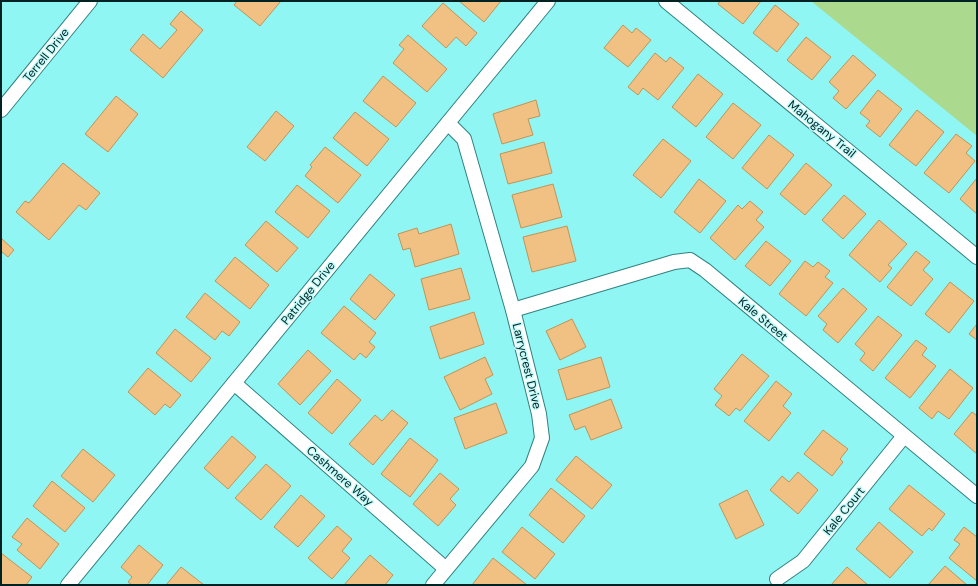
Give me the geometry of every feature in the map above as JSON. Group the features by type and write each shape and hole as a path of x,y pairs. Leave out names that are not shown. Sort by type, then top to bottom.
{"street":[{"name":"Terrell Drive","path":"1,110 90,1"},
{"name":"Patridge Drive","path":"75,582 234,383 548,1"},
{"name":"Mahogany Trail","path":"666,1 977,257"},
{"name":"Larrycrest Drive","path":"433,585 532,466 542,438 539,414 513,310 464,139 448,123"},
{"name":"Kale Street","path":"513,310 674,262 690,260 705,270 977,496"},
{"name":"Cashmere Way","path":"234,383 446,569"},
{"name":"Kale Court","path":"777,579 803,561 904,436"}],"green space":[{"path":"811,1 977,1 977,136"}],"building":[{"path":"237,1 281,1 260,26 234,5"},
{"path":"459,1 501,1 484,22"},
{"path":"720,1 761,1 743,24 718,4"},
{"path":"443,3 477,33 466,46 456,37 446,48 422,26"},
{"path":"775,5 799,24 777,52 753,33"},
{"path":"181,11 203,30 163,78 130,50 143,34 160,49 177,30 170,24"},
{"path":"623,25 632,33 636,28 651,40 628,67 604,48"},
{"path":"408,35 447,69 427,92 393,63 404,49 399,45"},
{"path":"806,37 831,57 812,80 787,60"},
{"path":"655,53 666,62 670,57 684,68 658,100 643,88 638,95 628,87"},
{"path":"853,55 876,75 846,109 833,98 839,91 829,82"},
{"path":"698,74 723,94 696,127 672,107"},
{"path":"383,76 416,103 396,127 363,101"},
{"path":"878,90 902,109 880,137 866,126 870,121 860,113"},
{"path":"116,96 138,114 108,152 85,134"},
{"path":"536,100 540,116 528,119 533,135 502,144 493,114"},
{"path":"733,103 761,125 733,159 706,137"},
{"path":"917,110 944,132 916,166 889,145"},
{"path":"276,111 294,126 265,161 247,147"},
{"path":"355,112 389,139 367,166 333,138"},
{"path":"956,134 972,146 966,153 975,161 949,193 924,173"},
{"path":"769,135 794,155 767,189 742,168"},
{"path":"663,139 691,161 661,198 633,175"},
{"path":"544,142 552,173 508,184 500,154"},
{"path":"325,147 361,175 338,203 305,176 312,167 310,165"},
{"path":"63,163 100,193 86,210 79,205 49,240 16,212 25,201 29,203"},
{"path":"806,163 832,185 805,215 780,194"},
{"path":"977,178 977,214 960,199"},
{"path":"699,179 726,201 700,233 674,212"},
{"path":"553,184 562,217 521,228 512,195"},
{"path":"297,185 330,211 308,238 275,212"},
{"path":"844,195 866,214 843,239 822,220"},
{"path":"750,201 763,212 756,220 764,227 735,260 710,238 738,205 742,209"},
{"path":"879,220 907,244 888,265 892,268 880,282 849,255"},
{"path":"266,221 298,248 277,272 245,245"},
{"path":"451,224 459,254 415,267 410,248 403,250 398,234 417,228 419,234"},
{"path":"567,226 576,261 532,272 523,237"},
{"path":"1,238 14,250 8,257 1,251"},
{"path":"766,241 791,261 770,286 745,266"},
{"path":"916,251 930,262 923,270 933,279 911,306 887,287"},
{"path":"235,257 269,285 250,309 215,281"},
{"path":"805,261 813,267 818,262 830,271 825,277 833,283 806,316 779,294"},
{"path":"461,268 470,299 429,310 421,279"},
{"path":"370,274 395,295 375,320 350,299"},
{"path":"950,282 974,301 949,333 925,314"},
{"path":"843,288 867,309 838,343 823,330 827,324 818,316"},
{"path":"205,293 240,322 229,336 222,331 215,340 186,317"},
{"path":"344,306 376,333 369,342 375,347 366,358 360,353 354,360 321,333"},
{"path":"474,312 484,344 440,359 430,327"},
{"path":"878,316 902,335 873,371 860,360 865,353 855,344"},
{"path":"572,319 586,347 560,360 546,331"},
{"path":"977,324 977,340 969,334"},
{"path":"175,329 211,358 191,382 156,353"},
{"path":"916,340 927,348 922,355 936,366 910,398 885,378"},
{"path":"308,350 331,371 300,405 278,384"},
{"path":"742,354 769,376 740,411 736,408 729,416 715,405 722,396 714,389"},
{"path":"485,357 493,375 485,379 492,394 460,410 444,377"},
{"path":"601,357 610,387 567,400 558,370"},
{"path":"148,368 181,395 170,408 165,404 155,415 128,392"},
{"path":"950,369 973,388 949,419 938,411 932,419 919,408"},
{"path":"337,379 361,400 332,434 308,413"},
{"path":"776,381 792,394 783,406 791,413 769,441 744,421"},
{"path":"611,399 622,428 591,440 585,426 575,430 569,415"},
{"path":"496,403 507,433 465,449 454,418"},
{"path":"392,410 408,423 373,465 349,444 375,415 382,421"},
{"path":"972,412 977,416 977,454 954,434"},
{"path":"823,430 848,449 840,459 843,462 832,476 804,454"},
{"path":"232,436 256,457 228,489 204,468"},
{"path":"410,438 438,460 410,497 381,474"},
{"path":"83,449 115,475 93,502 61,476"},
{"path":"576,456 612,485 592,509 556,480"},
{"path":"266,464 291,486 261,520 235,498"},
{"path":"798,472 818,490 798,514 770,490 782,476 789,482"},
{"path":"440,473 459,489 450,499 456,505 438,526 413,504"},
{"path":"52,481 85,508 65,532 33,506"},
{"path":"909,485 945,514 932,531 929,528 922,536 889,509"},
{"path":"551,488 585,516 563,543 529,515"},
{"path":"747,490 764,525 736,539 719,504"},
{"path":"301,495 325,516 298,547 274,527"},
{"path":"27,518 59,544 40,569 17,550 22,544 12,537"},
{"path":"879,522 913,552 890,578 856,549"},
{"path":"337,526 352,539 342,551 350,558 332,579 308,558"},
{"path":"522,527 555,554 535,579 502,552"},
{"path":"964,527 977,537 977,581 949,558 960,544 954,540"},
{"path":"139,545 163,565 147,585 132,585 128,582 132,577 121,567"},
{"path":"1,553 32,577 26,585 1,585"},
{"path":"370,555 393,575 385,585 344,585"},
{"path":"493,558 527,585 472,585"},
{"path":"945,566 967,585 928,585"},
{"path":"181,567 204,585 166,585"},
{"path":"847,567 868,585 831,585"}]}
